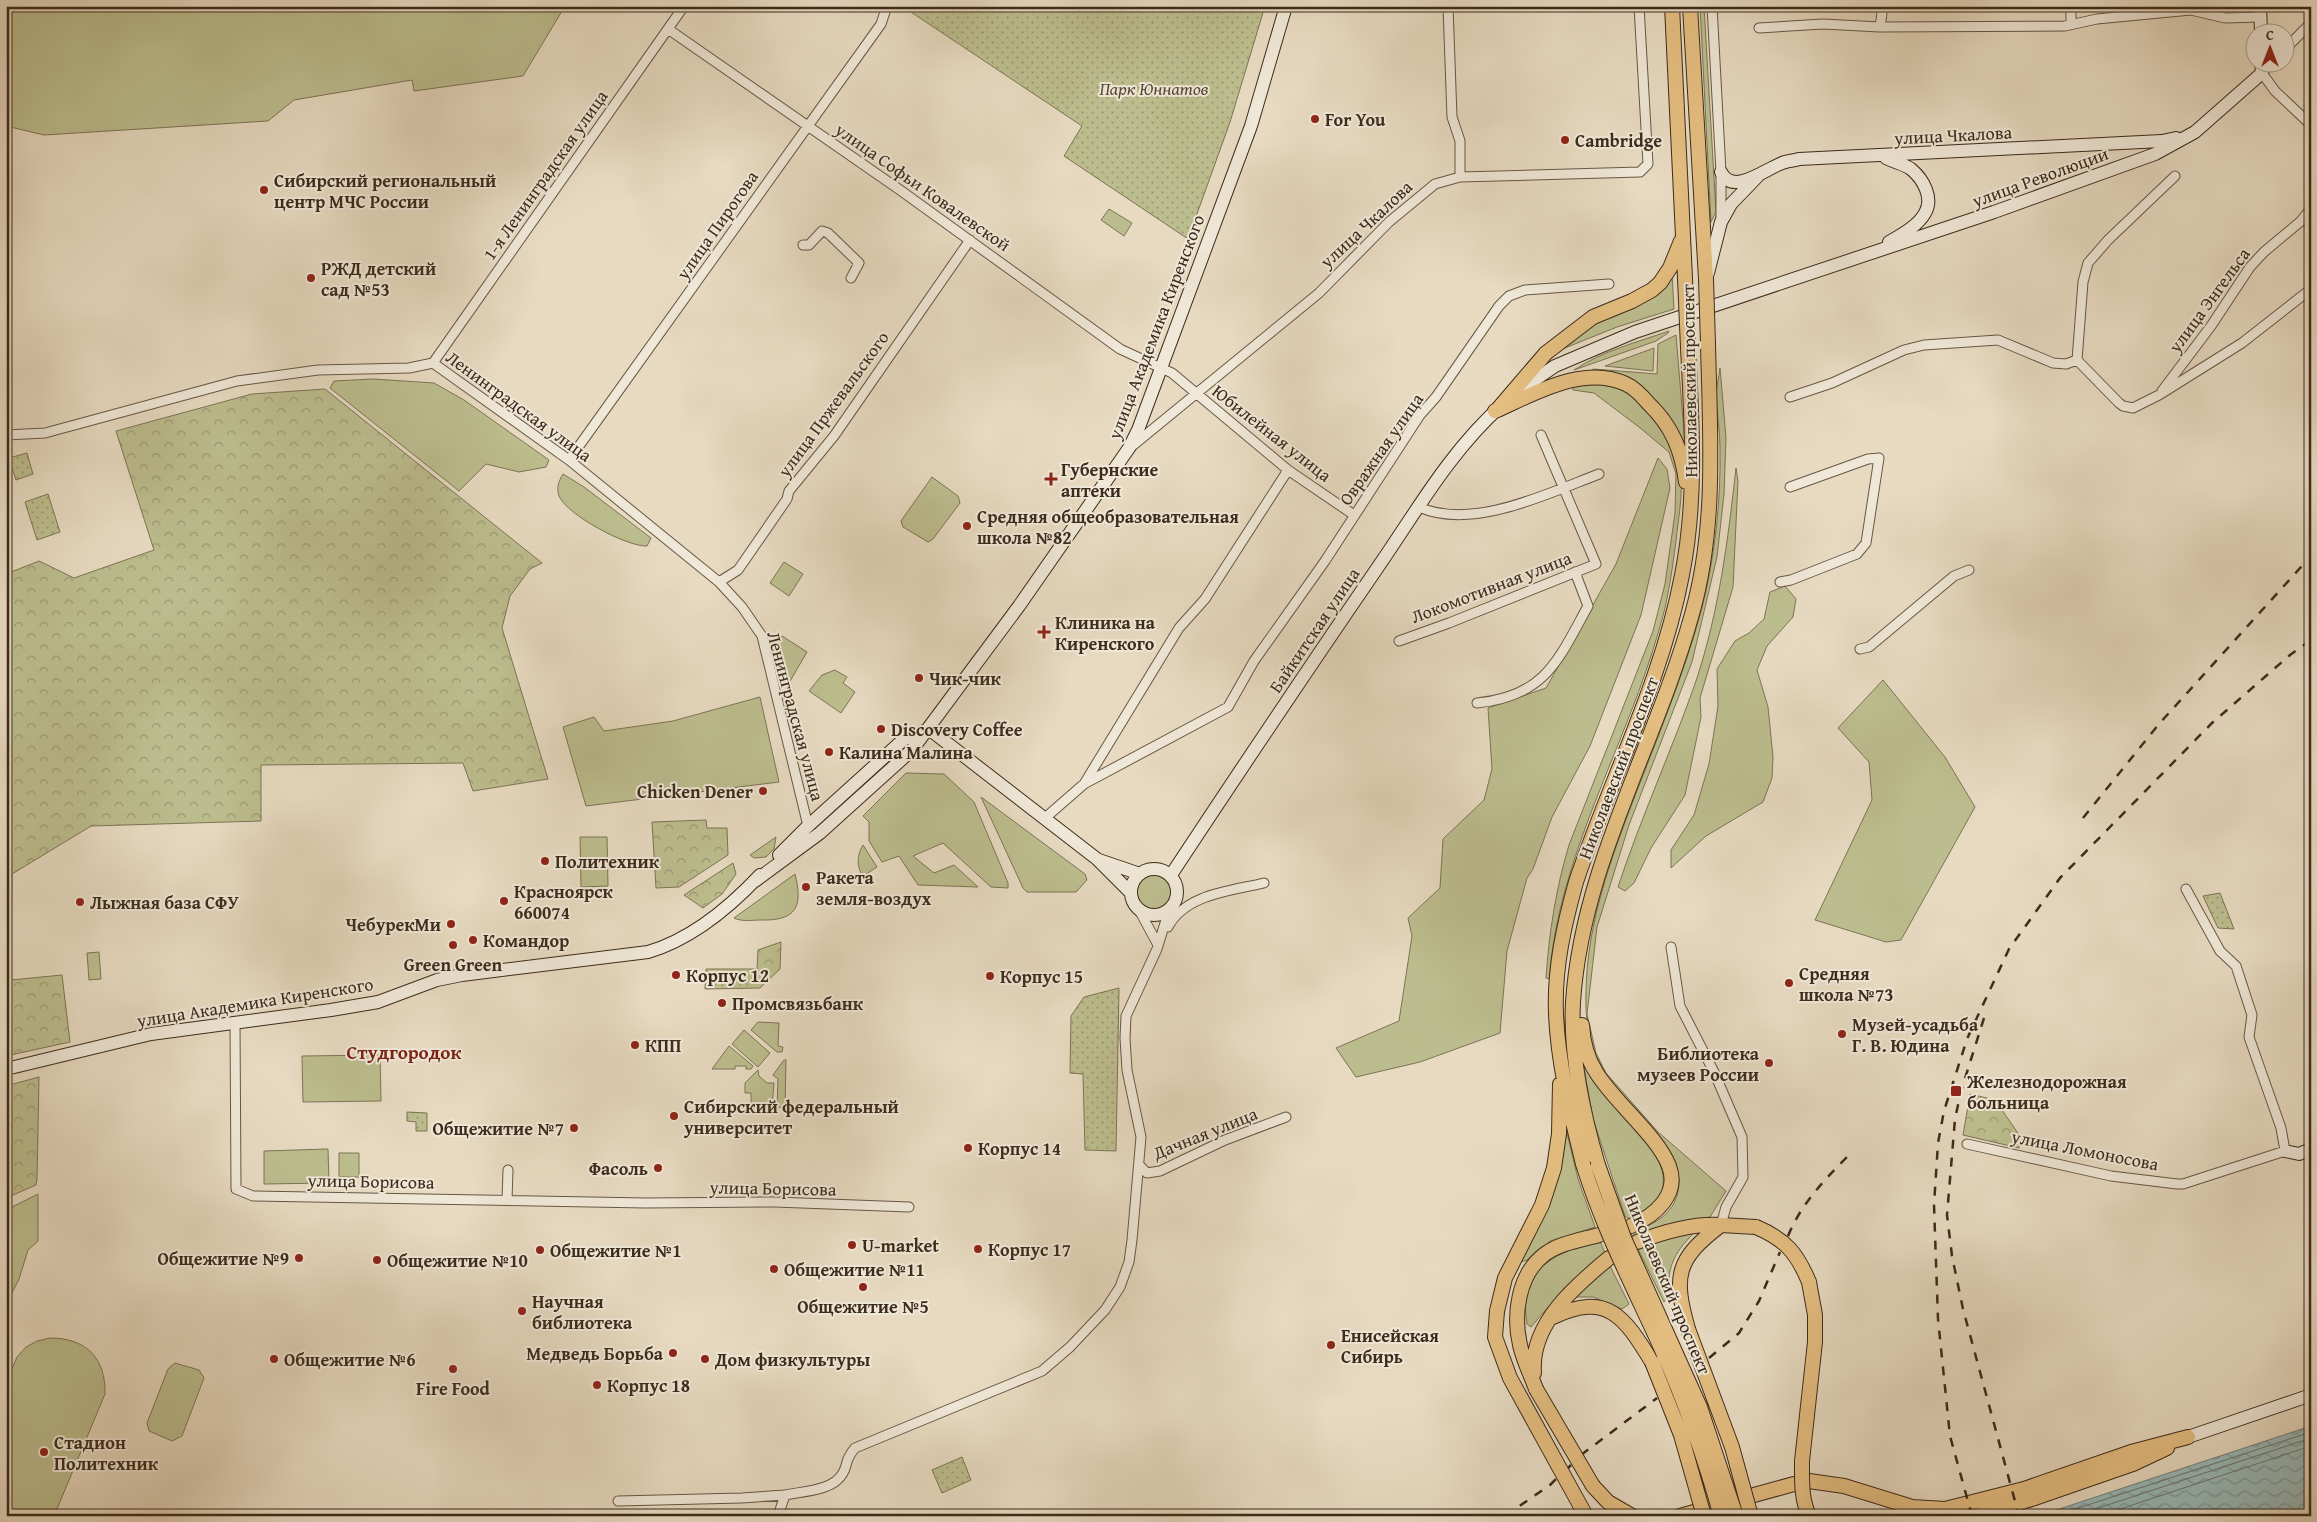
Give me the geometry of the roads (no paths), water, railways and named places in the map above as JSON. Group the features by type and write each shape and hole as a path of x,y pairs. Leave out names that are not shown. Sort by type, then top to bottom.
{"main road":[{"name":"улица Академика Киренского","path":"6,1069 151,1034 378,1002 437,980 648,952 668,946 701,926 755,881 820,833 912,750 929,729 1129,448 1251,126 1286,6"},
{"name":"Николаевский проспект","path":"1672,6 1693,446 1682,574 1657,667 1586,853 1566,916 1557,980 1556,1014 1570,1112 1594,1201 1691,1419 1721,1516"},
{"name":"Николаевский проспект","path":"1690,6 1706,279 1711,496 1708,531 1692,614 1674,670 1594,886 1576,975 1573,1017 1578,1075 1590,1138 1598,1166 1624,1238 1700,1407 1736,1516"},
{"name":"улица Революции","path":"1496,411 1525,386 1555,366 1673,317 1872,253 2155,154 2195,132 2258,72"},
{"name":"улица Чкалова","path":"1721,172 1729,182 1738,182 1760,174 1780,163 1799,159 1881,157 2162,141 2195,132"},
{"path":"1872,253 1918,222 1926,213 1929,199 1921,180 1910,168 1881,157"},
{"path":"1706,279 1721,222 1731,204 1760,174"},
{"path":"1496,411 1546,353 1593,318 1632,301 1652,290 1660,283 1676,255 1684,230"},
{"path":"1496,411 1573,380 1598,377 1628,385 1661,416 1679,446 1689,508"},
{"name":"Байкитская улица","path":"1170,875 1302,677 1420,507 1468,440 1496,411"},
{"name":"улица Академика Киренского","path":"755,881 808,826 904,740 929,729"},
{"path":"929,729 1097,859 1131,893 1138,908 1143,912 1156,915 1169,910 1173,906 1178,894 1176,882 1170,875 1160,869 1153,868 1140,874 1133,882 1131,893"},
{"path":"1097,859 1140,874"},
{"path":"1576,975 1582,1032 1588,1057 1600,1078 1650,1138 1669,1167 1670,1187 1665,1200 1647,1220 1631,1226"},
{"path":"1560,1051 1557,1154 1542,1205 1506,1278 1497,1311 1495,1337 1510,1378 1586,1516"},
{"name":"улица Ломоносова","path":"2285,1151 2298,1154 2311,1149"},
{"path":"1637,1242 1670,1231 1711,1224 1756,1227 1776,1235 1801,1262 1809,1282 1815,1315 1815,1342 1802,1461 1802,1493 1804,1505 1809,1516"},
{"path":"1721,1225 1700,1242 1689,1254 1683,1265 1679,1283 1680,1303 1732,1448 1751,1516"},
{"path":"1599,1235 1561,1246 1536,1261 1528,1271 1521,1290 1517,1329 1521,1348 1536,1389 1593,1486 1608,1502 1632,1516"},
{"path":"1536,1389 1535,1349 1543,1330 1565,1298 1609,1258"},
{"path":"1552,1318 1570,1309 1588,1306 1604,1309 1622,1319 1630,1327 1652,1362 1681,1435 1699,1514 1680,1516"},
{"path":"1809,1481 1844,1486 1912,1507 1945,1508 2024,1489 2131,1452 2188,1437 2311,1395"},
{"path":"1976,1516 2133,1464 2188,1437"},
{"path":"1754,1495 1794,1484"}],"street":[{"name":"1-я Ленинградская улица","path":"434,363 684,6"},
{"name":"улица Пирогова","path":"569,460 881,24 887,6"},
{"path":"1448,6 1452,117 1460,141 1460,178"},
{"name":"улица Чкалова","path":"1129,448 1148,435 1195,393 1251,351 1319,293 1389,222 1435,184 1460,178 1640,172 1648,164 1639,6"},
{"path":"1712,6 1721,172 1721,222"},
{"path":"1880,27 1883,6"},
{"path":"2071,6 2071,23"},
{"path":"1758,28 1823,24 1880,27 2065,26 2071,23 2097,19 2192,10 2225,18 2260,12"},
{"path":"2294,40 2311,23"},
{"name":"улица Софьи Ковалевской","path":"668,29 808,125 1120,349 1161,367"},
{"path":"2264,72 2275,91 2311,125"},
{"path":"2175,176 2108,240 2088,263 2083,282 2077,360 2119,403 2128,408 2138,406 2159,395 2242,344 2311,289"},
{"name":"улица Энгельса","path":"2159,395 2211,326 2250,267 2264,252 2301,221 2311,208"},
{"path":"803,245 809,245 822,231 828,233 858,263 851,278"},
{"name":"улица Пржевальского","path":"719,582 738,570 787,499 789,491 834,436 970,240"},
{"name":"Овражная улица","path":"1084,784 1228,707 1254,661 1326,561 1420,415 1436,397 1499,306 1509,296 1525,290 1609,284"},
{"path":"1790,397 1832,383 1904,350 1924,345 1998,340 2053,363 2066,364 2077,360"},
{"name":"Ленинградская улица","path":"6,435 45,433 237,381 318,370 408,368 434,363 569,460 719,582 742,606 762,636 808,826"},
{"path":"1161,367 1172,373 1195,393"},
{"name":"Юбилейная улица","path":"1195,393 1288,470 1354,515"},
{"path":"1541,435 1563,488"},
{"path":"1780,582 1791,580 1858,554 1866,543 1879,458 1868,459 1790,487"},
{"path":"1045,818 1084,784 1179,628 1205,599 1288,470"},
{"path":"1420,507 1432,513 1476,513 1511,508 1599,474"},
{"name":"Локомотивная улица","path":"1398,641 1596,564 1563,488"},
{"path":"1860,650 1869,647 1954,576 1969,570"},
{"path":"1477,703 1500,701 1538,683 1556,663 1588,606 1575,572"},
{"path":"618,1501 785,1495 834,1485 844,1472 846,1458 855,1448 1042,1371 1055,1361 1105,1310 1120,1287 1129,1262 1142,1137 1127,1070 1126,1016 1158,945 1173,917 1199,899 1264,883"},
{"path":"2186,889 2220,951 2236,966 2252,1015 2250,1037 2281,1128 2285,1151"},
{"path":"1138,908 1158,945"},
{"path":"1158,945 1169,910"},
{"path":"1671,947 1680,1006 1714,1072 1742,1138 1743,1177 1726,1208 1721,1225"},
{"name":"улица Борисова","path":"235,1023 236,1189 253,1196 636,1202 775,1202 909,1207"},
{"name":"Дачная улица","path":"1139,1165 1147,1173 1160,1171 1225,1140 1286,1117"},
{"name":"улица Ломоносова","path":"1967,1144 2112,1176 2177,1184 2183,1184 2285,1151"},
{"path":"507,1200 508,1170"},
{"path":"778,1516 785,1495"}],"water":[{"path":"2311,1426 2311,1516 2038,1516"}],"railway":[{"path":"2083,818 2159,724 2311,556"},
{"path":"1972,1516 1950,1436 1938,1319 1934,1205 1938,1143 1944,1111 1967,1039 2009,949 2060,878 2212,723 2290,655 2311,640"},
{"path":"1984,1018 1961,1091 1955,1119 1947,1215 1952,1256 1963,1309 2019,1516"},
{"path":"1788,1236 1793,1224 1807,1203 1849,1155"},
{"path":"1709,1358 1739,1333 1759,1301 1780,1252"},
{"path":"1581,1455 1657,1398"},
{"path":"1566,1470 1571,1465"},
{"path":"1505,1516 1550,1485 1557,1478"}],"place":[{"name":"For You","path":"1315,119"},
{"name":"Cambridge","path":"1565,140"},
{"name":"Сибирский региональный центр МЧС России","path":"264,190"},
{"name":"РЖД детский сад №53","path":"311,278"},
{"name":"Губернские аптеки","path":"1051,479"},
{"name":"Средняя общеобразовательная школа №82","path":"967,526"},
{"name":"Клиника на Киренского","path":"1044,632"},
{"name":"Чик-чик","path":"919,678"},
{"name":"Discovery Coffee","path":"881,729"},
{"name":"Калина Малина","path":"829,752"},
{"name":"Chicken Dener","path":"763,791"},
{"name":"Политехник","path":"545,861"},
{"name":"Ракета земля-воздух","path":"806,887"},
{"name":"Красноярск 660074","path":"504,901"},
{"name":"Лыжная база СФУ","path":"80,902"},
{"name":"ЧебурекМи","path":"451,924"},
{"name":"Командор","path":"473,940"},
{"name":"Green Green","path":"453,945"},
{"name":"Корпус 12","path":"676,975"},
{"name":"Корпус 15","path":"990,976"},
{"name":"Средняя школа №73","path":"1789,983"},
{"name":"Промсвязьбанк","path":"722,1003"},
{"name":"Музей-усадьба Г. В. Юдина","path":"1842,1034"},
{"name":"КПП","path":"635,1045"},
{"name":"Библиотека музеев России","path":"1769,1063"},
{"name":"Железнодорожная больница","path":"1956,1091"},
{"name":"Сибирский федеральный университет","path":"674,1116"},
{"name":"Общежитие №7","path":"574,1128"},
{"name":"Корпус 14","path":"968,1148"},
{"name":"Фасоль","path":"658,1168"},
{"name":"U-market","path":"852,1245"},
{"name":"Корпус 17","path":"978,1249"},
{"name":"Общежитие №1","path":"540,1250"},
{"name":"Общежитие №9","path":"299,1258"},
{"name":"Общежитие №10","path":"377,1260"},
{"name":"Общежитие №11","path":"774,1269"},
{"name":"Общежитие №5","path":"863,1287"},
{"name":"Научная библиотека","path":"522,1311"},
{"name":"Енисейская Сибирь","path":"1331,1345"},
{"name":"Медведь Борьба","path":"673,1353"},
{"name":"Общежитие №6","path":"274,1359"},
{"name":"Дом физкультуры","path":"705,1359"},
{"name":"Fire Food","path":"453,1369"},
{"name":"Корпус 18","path":"597,1385"},
{"name":"Стадион Политехник","path":"44,1452"}],"district":[{"name":"Студгородок","path":"404,1052"}],"park label":[{"name":"Парк Юннатов","path":"1154,88"}]}
